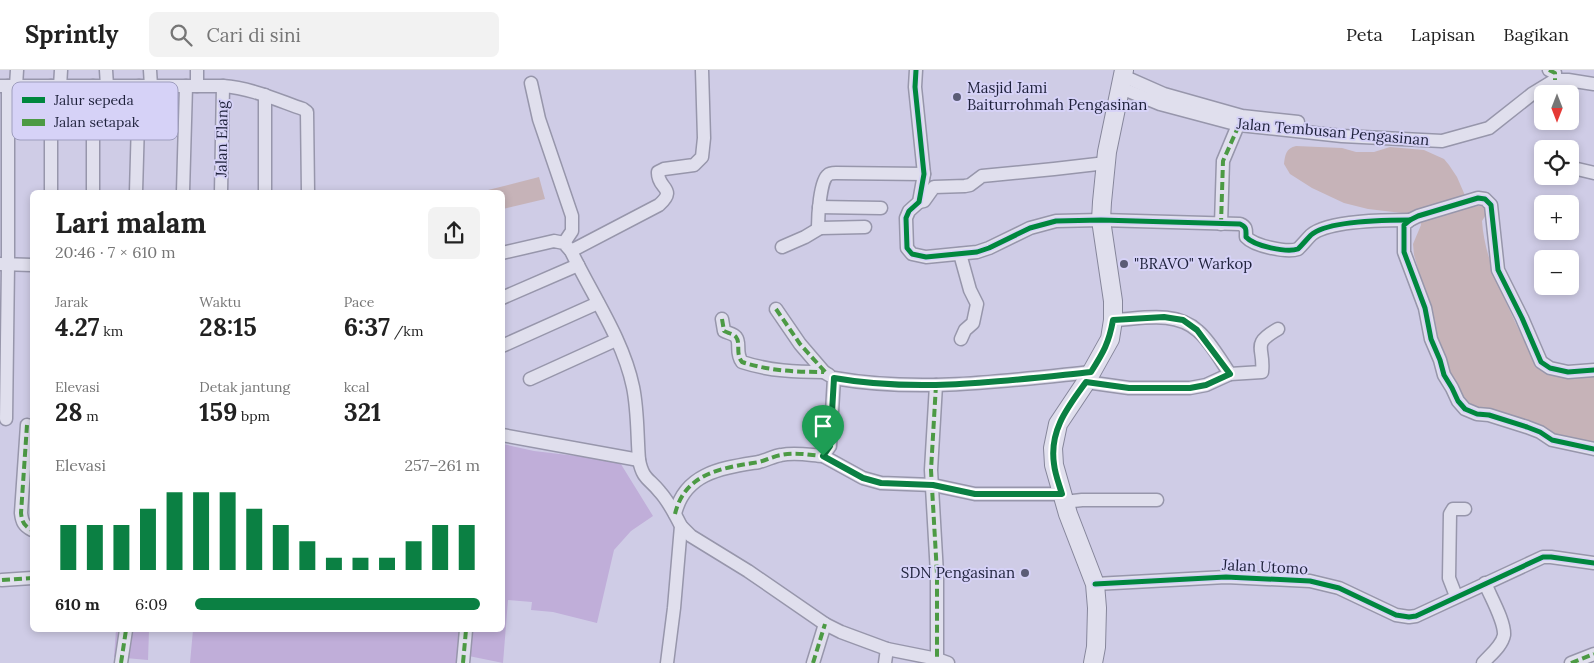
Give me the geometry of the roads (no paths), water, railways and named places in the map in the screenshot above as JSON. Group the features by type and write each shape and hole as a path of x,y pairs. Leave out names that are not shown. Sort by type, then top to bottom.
{"main road":[{"path":"1093,663 1096,647 1097,608 1095,584 1063,498 1054,465 1053,448 1055,434 1067,408 1106,349 1110,339 1113,320 1101,220 1106,163 1122,78"}],"street":[{"path":"16,70 8,86 3,418 30,426 20,513 23,523 30,529"},
{"path":"146,82 150,70"},
{"path":"183,190 192,86 197,70"},
{"path":"568,247 659,206 668,197 668,193 658,178 658,172 664,169 686,167 699,161 703,153 704,138 702,70"},
{"path":"916,70 915,87 924,174 919,202"},
{"path":"1553,74 1594,79"},
{"path":"1553,74 1568,80 1594,84"},
{"name":"Jalan Tembusan Pengasinan","path":"1122,78 1160,104 1240,121 1342,136 1442,137 1489,128 1532,94 1553,74"},
{"path":"531,83 539,119 572,216 568,247"},
{"path":"178,86 240,87 307,112 308,190"},
{"name":"Jalan Elang","path":"221,190 223,86"},
{"path":"265,96 265,190"},
{"path":"1221,224 1223,161 1240,121"},
{"path":"51,190 53,140"},
{"path":"93,140 93,190"},
{"path":"136,190 140,140"},
{"path":"1106,163 982,176 970,185 934,187 924,201 919,202 909,211 906,218 907,248 909,252 917,256 926,257 977,252 1030,228 1056,221 1101,220 1240,224 1244,226 1246,238 1251,242 1284,250 1295,250 1306,242 1312,234 1332,226 1369,220 1414,218 1478,198 1485,198 1491,204 1498,270 1541,362 1550,368 1568,372 1594,370"},
{"path":"1579,169 1594,173"},
{"path":"820,228 818,225 819,207 826,176 829,173 924,174"},
{"path":"819,207 881,208"},
{"path":"1414,218 1404,226 1404,252 1425,308 1431,339 1444,375 1465,410 1476,414 1489,415 1527,427 1540,432 1552,440 1594,449"},
{"path":"782,247 806,237 820,228 865,227"},
{"path":"505,252 554,241 568,247 598,303 627,366 633,388 639,460 644,477 660,492 691,536 748,571 825,624 841,632 887,649 943,661 931,470 936,385"},
{"path":"960,254 970,290 977,304 973,323 965,330 961,339"},
{"path":"4,264 30,265"},
{"path":"505,297 578,265"},
{"path":"505,345 598,303"},
{"path":"776,309 800,344 829,375 830,446 823,456"},
{"path":"1113,320 1164,317 1183,320 1201,333 1230,374"},
{"path":"722,318 724,332 737,338 737,352 742,362 777,370 829,375 870,382 936,385 1088,377 1129,388 1190,388 1206,385 1230,374 1262,372 1261,341 1265,336 1278,329"},
{"path":"530,379 616,340"},
{"path":"505,436 639,460"},
{"path":"667,663 674,608 678,503 700,478 723,468 763,461 780,455 798,453 823,456 863,478 881,483 933,485 975,494 1082,500 1157,500"},
{"path":"1456,596 1449,578 1450,514 1453,510 1465,509"},
{"name":"Jalan Utomo","path":"1095,584 1226,576 1310,581 1339,588 1396,615 1408,617 1416,616 1456,596 1543,558 1551,557 1594,563"},
{"path":"2,580 30,578"},
{"path":"1483,663 1497,648 1504,635 1503,626 1485,583"},
{"path":"813,663 825,624"},
{"path":"121,663 126,632"},
{"path":"463,663 466,632"},
{"path":"885,663 887,649"},
{"path":"1571,663 1594,654"}],"place":[{"name":"Masjid Jami Baiturrohmah Pengasinan","path":"957,97"},
{"name":"\"BRAVO\" Warkop","path":"1124,264"},
{"name":"SDN Pengasinan","path":"1025,573"}]}
